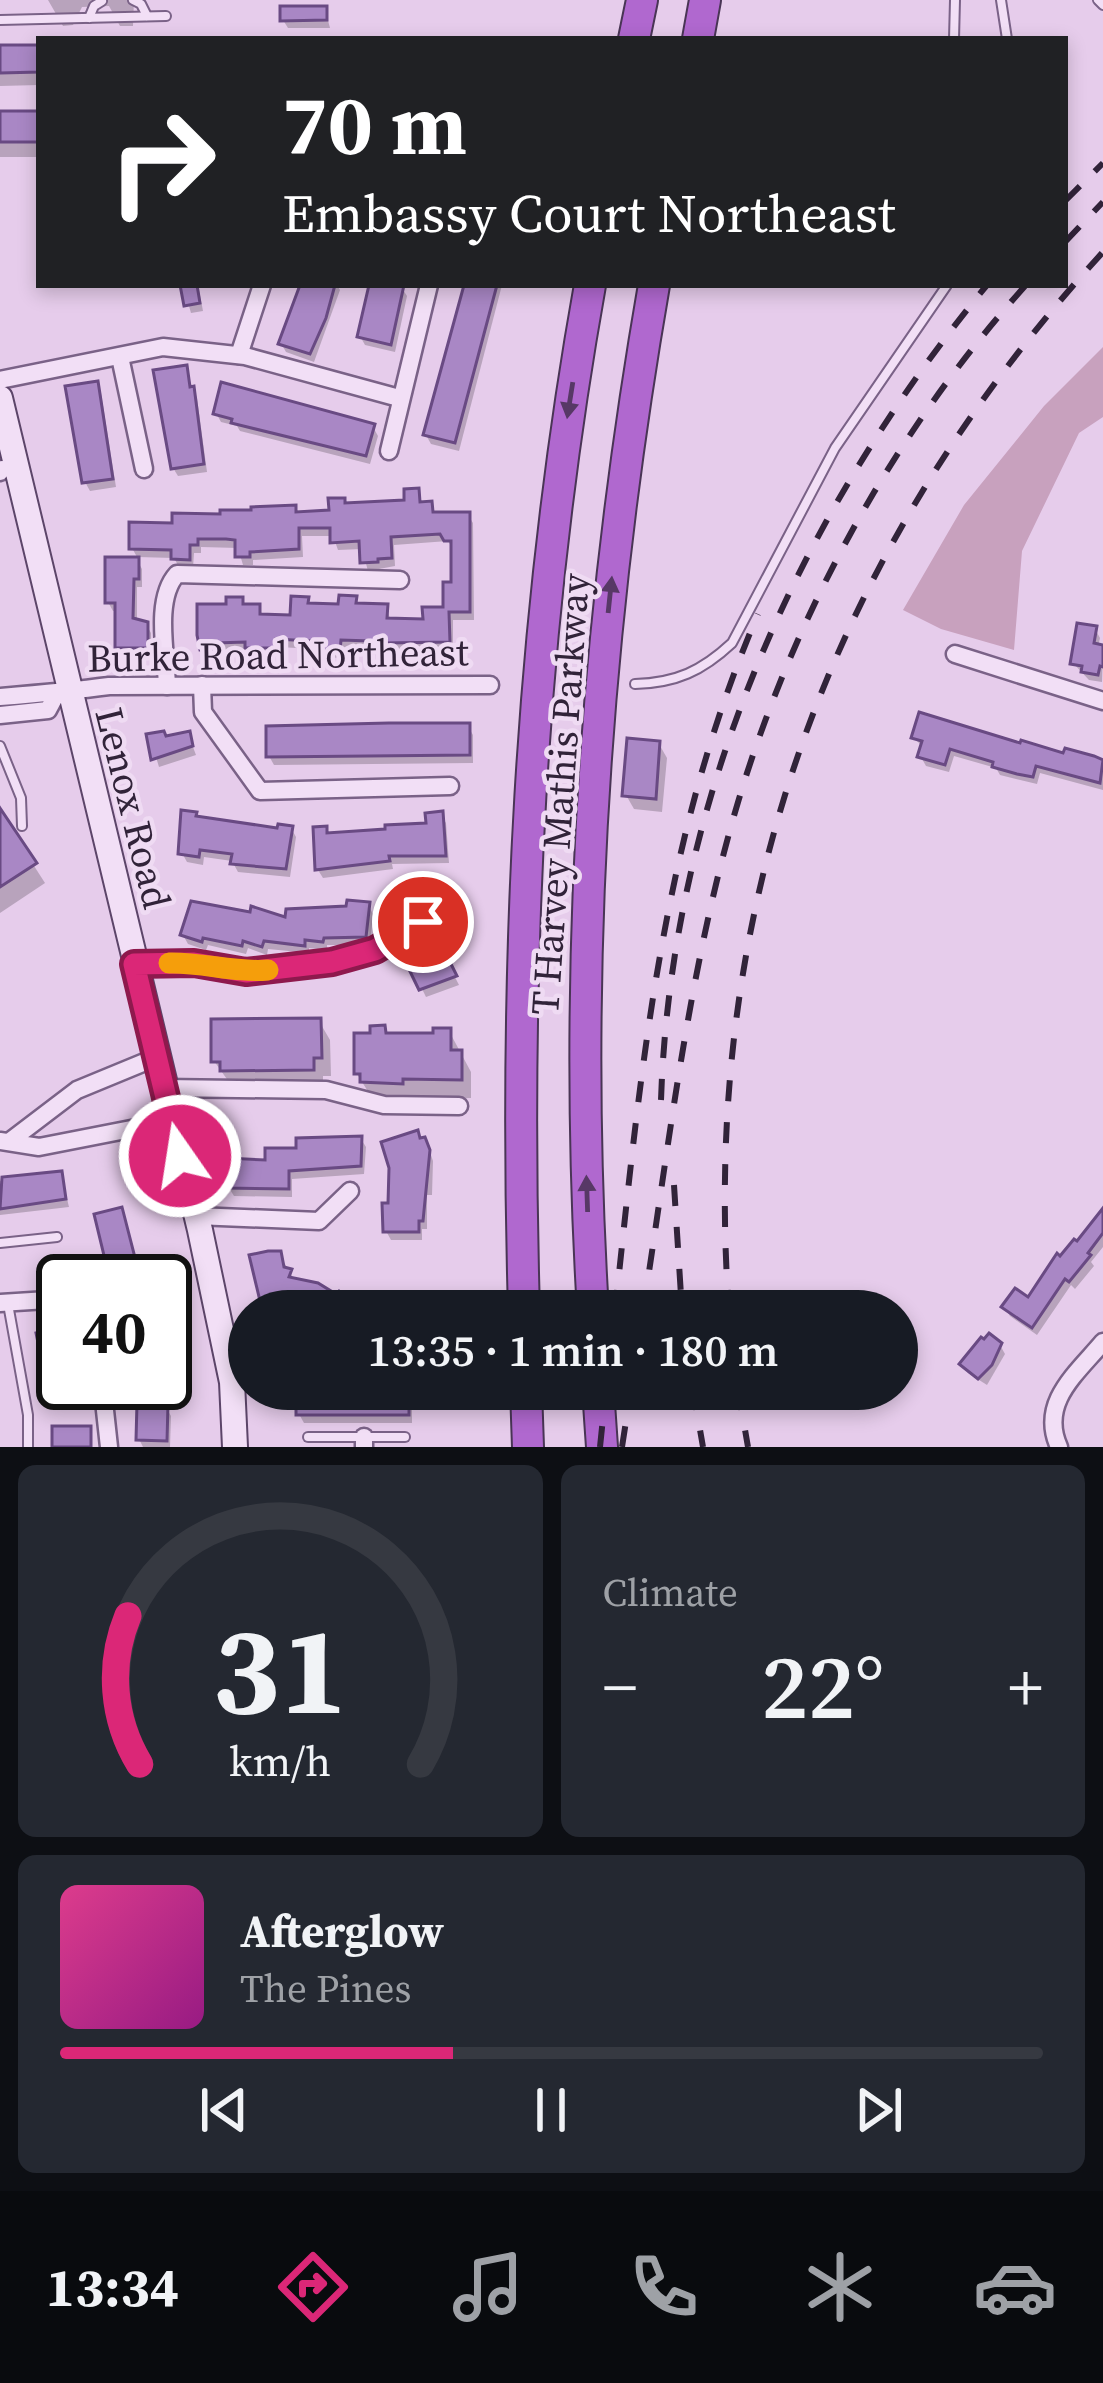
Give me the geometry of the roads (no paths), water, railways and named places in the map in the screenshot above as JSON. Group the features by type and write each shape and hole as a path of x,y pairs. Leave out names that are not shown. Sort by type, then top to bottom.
{"highway":[{"path":"699,36 705,0"},
{"name":"T Harvey Mathis Parkway","path":"524,1290 520,1024 528,810 552,539 590,288"},
{"name":"T Harvey Mathis Parkway","path":"592,1290 584,1117 590,833 615,546 654,288"},
{"path":"527,1410 528,1447"},
{"path":"599,1410 602,1447"}],"street":[{"path":"239,356 261,288"},
{"path":"389,451 428,288"},
{"path":"0,380 163,347 239,356 399,398"},
{"path":"120,357 144,469"},
{"name":"Lenox Road","path":"0,398 5,468 196,1216 232,1382 236,1447"},
{"path":"167,686 164,605 170,582 178,574 400,580"},
{"path":"955,655 1103,701"},
{"path":"202,685 203,712 260,791 450,786"},
{"name":"Burke Road Northeast","path":"7,709 44,692 109,686 490,685"},
{"path":"134,964 194,963 246,972 332,962 375,950 423,922"},
{"path":"5,1141 48,1112 60,1111 76,1090 157,1057"},
{"path":"164,1088 326,1090 384,1105 459,1106"},
{"path":"48,1112 56,1143"},
{"path":"5,1141 39,1147 172,1121"},
{"path":"196,1216 319,1221 350,1191"},
{"path":"4,1303 36,1301"},
{"path":"1059,1447 1050,1424 1051,1412 1103,1342"},
{"path":"108,1410 109,1447"}],"lane":[{"path":"133,0 147,16"},
{"path":"954,36 956,0"},
{"path":"1001,0 1007,36"},
{"path":"89,18 102,1"},
{"path":"0,20 166,16"},
{"path":"635,684 684,677 732,644 835,448 945,288"},
{"path":"0,746 21,799 22,826"},
{"path":"0,1243 57,1237"},
{"path":"4,1303 28,1415 28,1447"},
{"path":"222,1333 228,1332"},
{"path":"308,1437 364,1442 405,1437"}],"railway":[{"path":"1068,198 1103,163"},
{"path":"1068,239 1103,202"},
{"path":"728,1290 725,1162 737,1017 762,877 803,742 857,611 926,486 1008,366 1103,252"},
{"path":"661,1100 670,988 690,878 719,770 757,666 803,565 858,467 919,374 985,288"},
{"path":"646,1290 673,1108 711,905 770,707 797,641 861,515 937,395 1023,288"},
{"path":"617,1290 646,1044 677,870 698,784 758,614"},
{"path":"674,1185 681,1290"},
{"path":"600,1447 604,1410"},
{"path":"622,1447 628,1410"},
{"path":"697,1410 703,1447"},
{"path":"742,1410 748,1447"}]}
